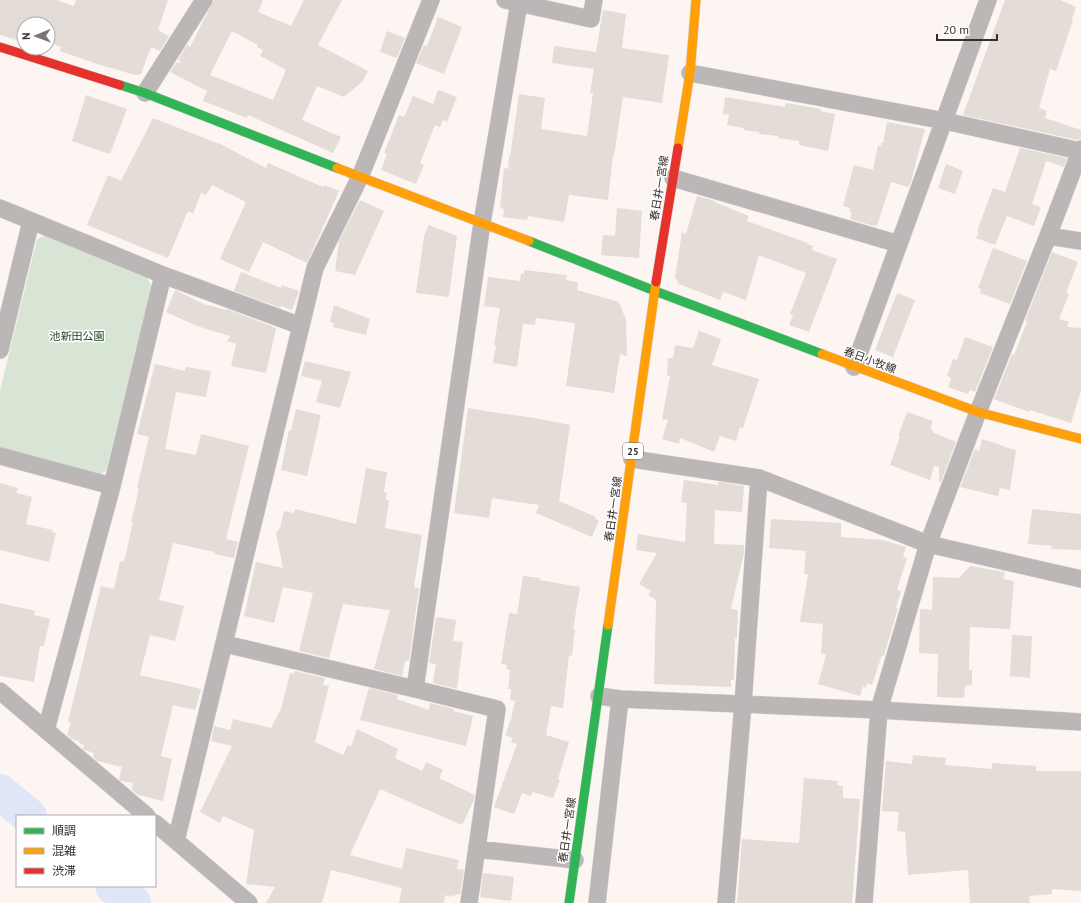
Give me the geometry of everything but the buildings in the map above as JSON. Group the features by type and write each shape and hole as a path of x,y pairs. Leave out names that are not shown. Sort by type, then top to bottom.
{"main road":[{"name":"春日井一宮線","path":"569,903 655,291 690,72 696,0"},
{"name":"春日小牧線","path":"0,47 145,93 360,177 482,222 655,291 854,367 978,412 1081,438"}],"street":[{"path":"145,93 204,0"},
{"path":"176,841 315,268 360,177 431,0"},
{"path":"415,688 512,2 591,19 594,0"},
{"path":"854,367 988,0"},
{"path":"690,72 944,121 1080,150 928,544 879,710 864,903"},
{"path":"673,178 899,244"},
{"path":"0,208 163,275 301,326"},
{"path":"0,350 31,221"},
{"path":"1048,236 1081,241"},
{"path":"46,730 112,486 163,275"},
{"path":"0,456 112,486"},
{"path":"632,459 759,478 928,544 1081,579"},
{"path":"726,903 743,704 759,478"},
{"path":"225,644 415,688 497,709 469,903"},
{"path":"0,692 146,815"},
{"path":"599,696 620,699 879,710 1081,722"},
{"path":"597,903 620,699"},
{"path":"156,824 249,903"},
{"path":"477,849 575,860"}],"green space":[{"name":"池新田公園","path":"46,235 147,278 152,286 106,471 99,475 0,452 0,391 37,239"}],"waterway":[{"path":"0,792 28,815"},
{"path":"114,887 133,903"}],"traffic: fast":[{"path":"120,85 145,93 337,168"},
{"path":"529,241 655,291 822,354"},
{"path":"569,903 608,625"}],"traffic: slow":[{"path":"678,148 690,73 696,0"},
{"path":"337,168 529,241"},
{"path":"608,625 656,282"},
{"path":"822,354 978,412 1081,439"}],"traffic: jam":[{"path":"0,47 120,85"},
{"path":"656,282 678,148"}]}
